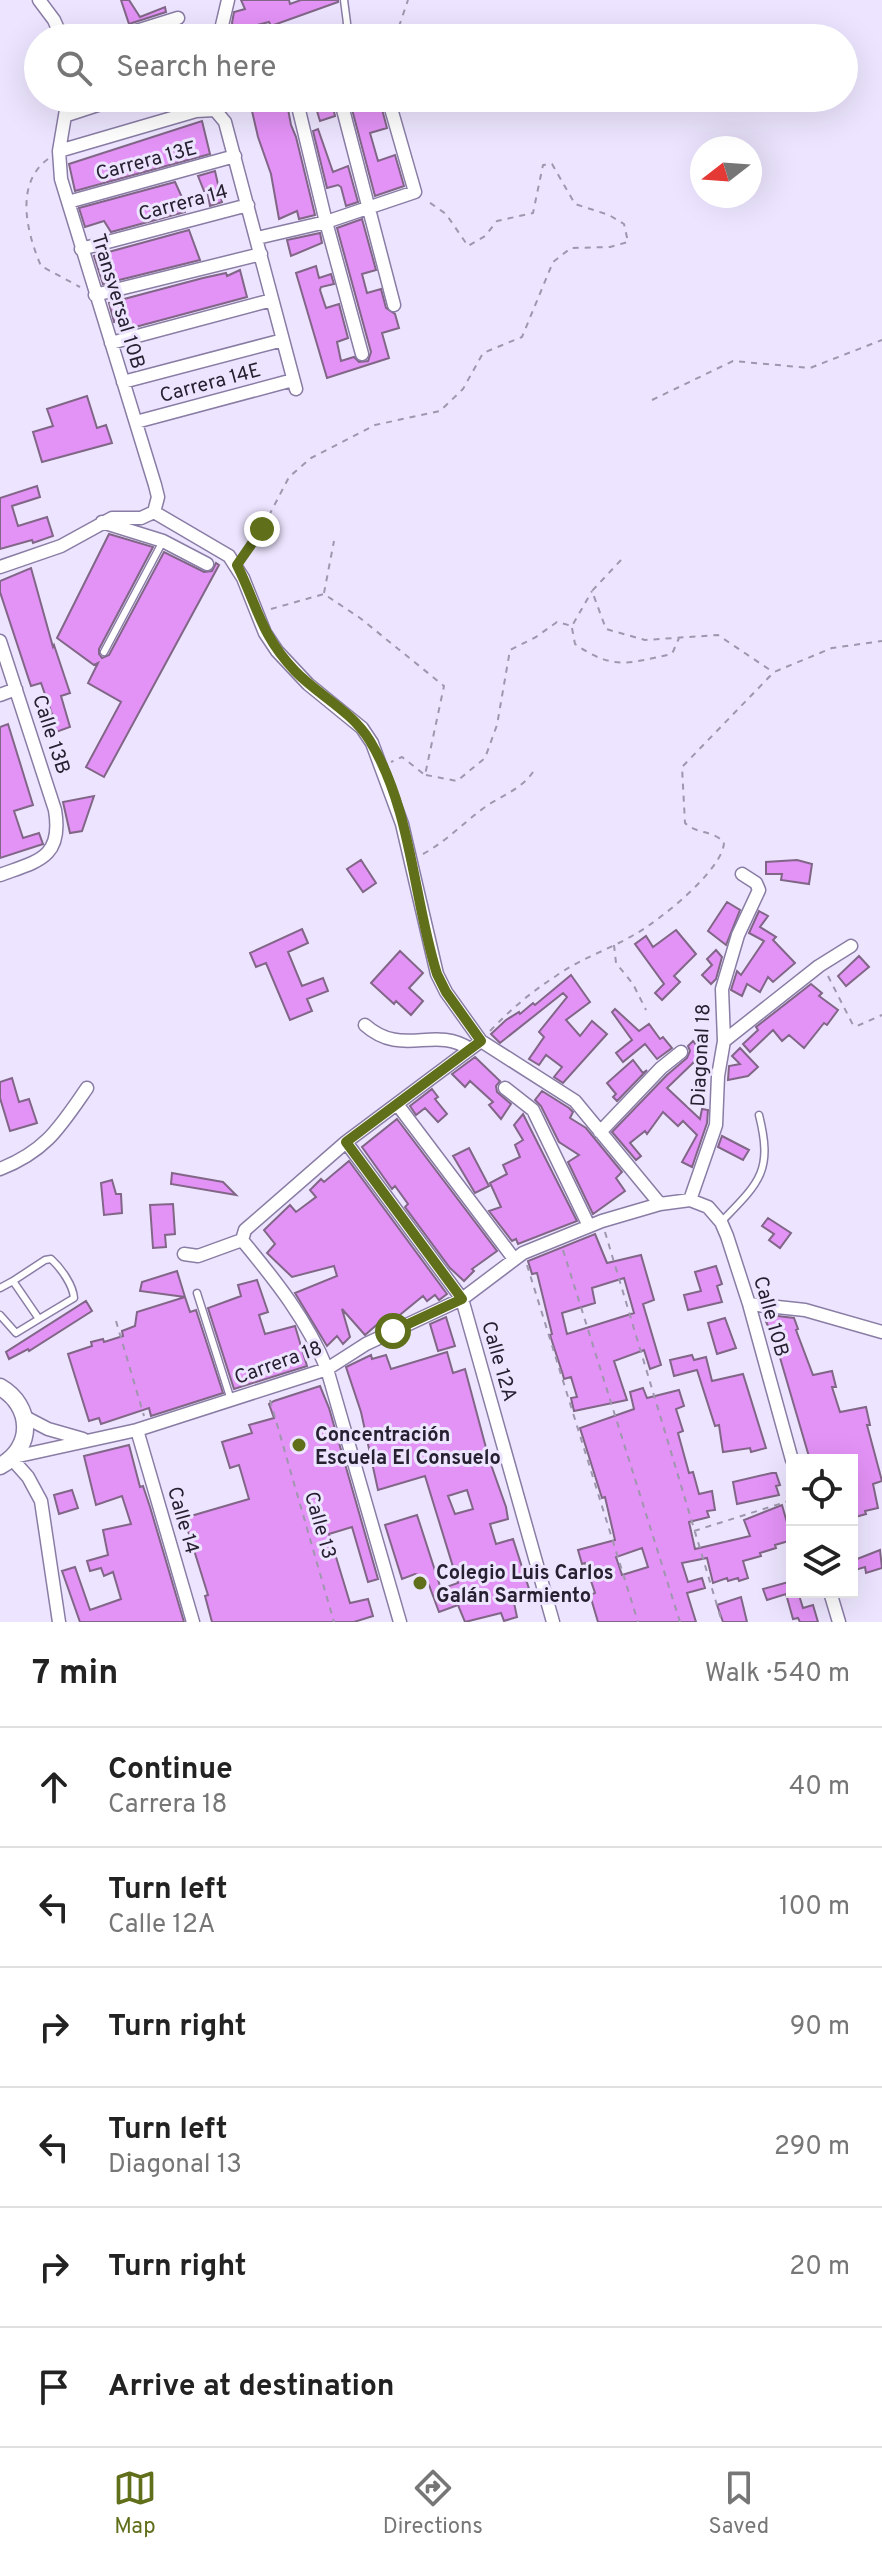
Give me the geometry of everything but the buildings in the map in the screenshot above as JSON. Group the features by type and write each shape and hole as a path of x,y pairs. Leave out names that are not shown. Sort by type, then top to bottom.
{"street":[{"path":"39,0 56,24"},
{"path":"222,24 228,0"},
{"path":"159,24 178,18"},
{"name":"Transversal 10B","path":"67,112 59,151 61,179 158,497 154,512"},
{"path":"67,115 76,112"},
{"path":"59,151 193,112"},
{"path":"123,382 283,340 235,156 225,122 217,112"},
{"path":"299,112 362,354"},
{"path":"344,112 394,305"},
{"path":"257,238 326,222 415,192 392,112"},
{"name":"Carrera 13E","path":"68,202 235,156"},
{"name":"Carrera 14","path":"81,249 248,205"},
{"path":"95,295 261,254"},
{"path":"111,343 272,300"},
{"name":"Carrera 14E","path":"136,422 294,384 283,340"},
{"path":"0,567 61,546 102,522 119,516 141,518 154,512 182,531 219,549 237,565 265,633 293,669 362,728 382,765 402,824 437,974 446,992 481,1041 565,1093 660,1204"},
{"path":"102,522 163,541 207,564"},
{"name":"Calle 13B","path":"0,641 55,810 56,840 50,852 39,860 0,875"},
{"path":"0,695 16,689"},
{"name":"Diagonal 18","path":"690,1200 716,1125 718,1076 724,1041 722,989 738,935 759,890 756,883 742,874"},
{"path":"724,1041 819,966 851,946"},
{"path":"365,1025 389,1041 452,1040 470,1049"},
{"path":"242,1240 245,1230 346,1142 481,1041"},
{"path":"600,1132 661,1068 681,1052"},
{"path":"0,1169 25,1160 54,1135 87,1088"},
{"path":"505,1088 533,1110 596,1224"},
{"path":"397,1104 519,1256"},
{"name":"Calle 12A","path":"346,1142 462,1299 553,1622"},
{"path":"690,1200 708,1207 721,1222"},
{"name":"Carrera 18","path":"9,1461 142,1428 327,1369 366,1344 462,1299 519,1256 558,1237 660,1204 690,1200"},
{"name":"Calle 10B","path":"721,1222 749,1304 790,1454"},
{"path":"184,1254 198,1256 242,1240"},
{"path":"242,1240 293,1303 313,1336 327,1369 400,1622"},
{"path":"749,1304 805,1310 882,1332"},
{"path":"0,1387 16,1399 25,1417 26,1434 9,1461 28,1477 41,1501 59,1622"},
{"name":"Carrera 18","path":"25,1417 48,1429 86,1440"},
{"name":"Calle 14","path":"142,1428 193,1622"},
{"path":"832,1598 839,1622"}],"lane":[{"path":"344,0 347,24"},
{"path":"104,652 163,541"},
{"path":"721,1222 762,1173 766,1155 759,1115"},
{"path":"0,1288 51,1259 73,1291 74,1298 16,1333 0,1315"},
{"path":"13,1281 39,1319"},
{"path":"197,1293 231,1401"}],"path":[{"path":"400,24 408,0"},
{"path":"59,151 37,167 28,186 27,211 32,239 41,266 95,295"},
{"path":"237,565 262,529 289,477 311,458 375,425 440,411 463,389 483,353 522,337 553,262 571,248 610,247 628,242 624,224 609,215 575,204 552,164 543,165 533,213 497,221 485,236 468,246 446,214 415,192"},
{"path":"652,400 733,361 810,368 882,340"},
{"path":"324,594 334,541"},
{"path":"621,560 592,591 572,626 575,644 607,662 627,663 672,654 679,638"},
{"path":"592,591 606,629 645,640 718,635 774,672"},
{"path":"256,614 324,594"},
{"path":"324,594 360,618 444,686 425,775"},
{"path":"382,765 402,757 425,775 457,781 485,758 497,725 510,650 557,622 572,626"},
{"path":"481,1041 515,1005 557,975 590,955 637,934 667,912 714,866 724,851 724,842 714,833 693,830 685,823 682,767 774,672 832,648 882,641"},
{"path":"411,860 442,843 486,807 526,782 533,772"},
{"path":"614,944 613,958 633,984 646,1010"},
{"path":"819,966 836,988 853,1025 882,1015"},
{"path":"596,1224 722,1622"},
{"path":"558,1237 680,1622"},
{"path":"519,1256 638,1622"},
{"path":"116,1321 142,1428"},
{"name":"Calle 13","path":"267,1390 334,1622"},
{"path":"694,1531 786,1502"}],"place":[{"name":"Concentración Escuela El Consuelo","path":"299,1445"},
{"name":"Colegio Luis Carlos Galán Sarmiento","path":"420,1583"}],"route":[{"path":"262,529 237,565 256,614 277,651 293,669 362,728 372,743 395,799 437,974 481,1041 346,1142 462,1299 393,1331"}]}
